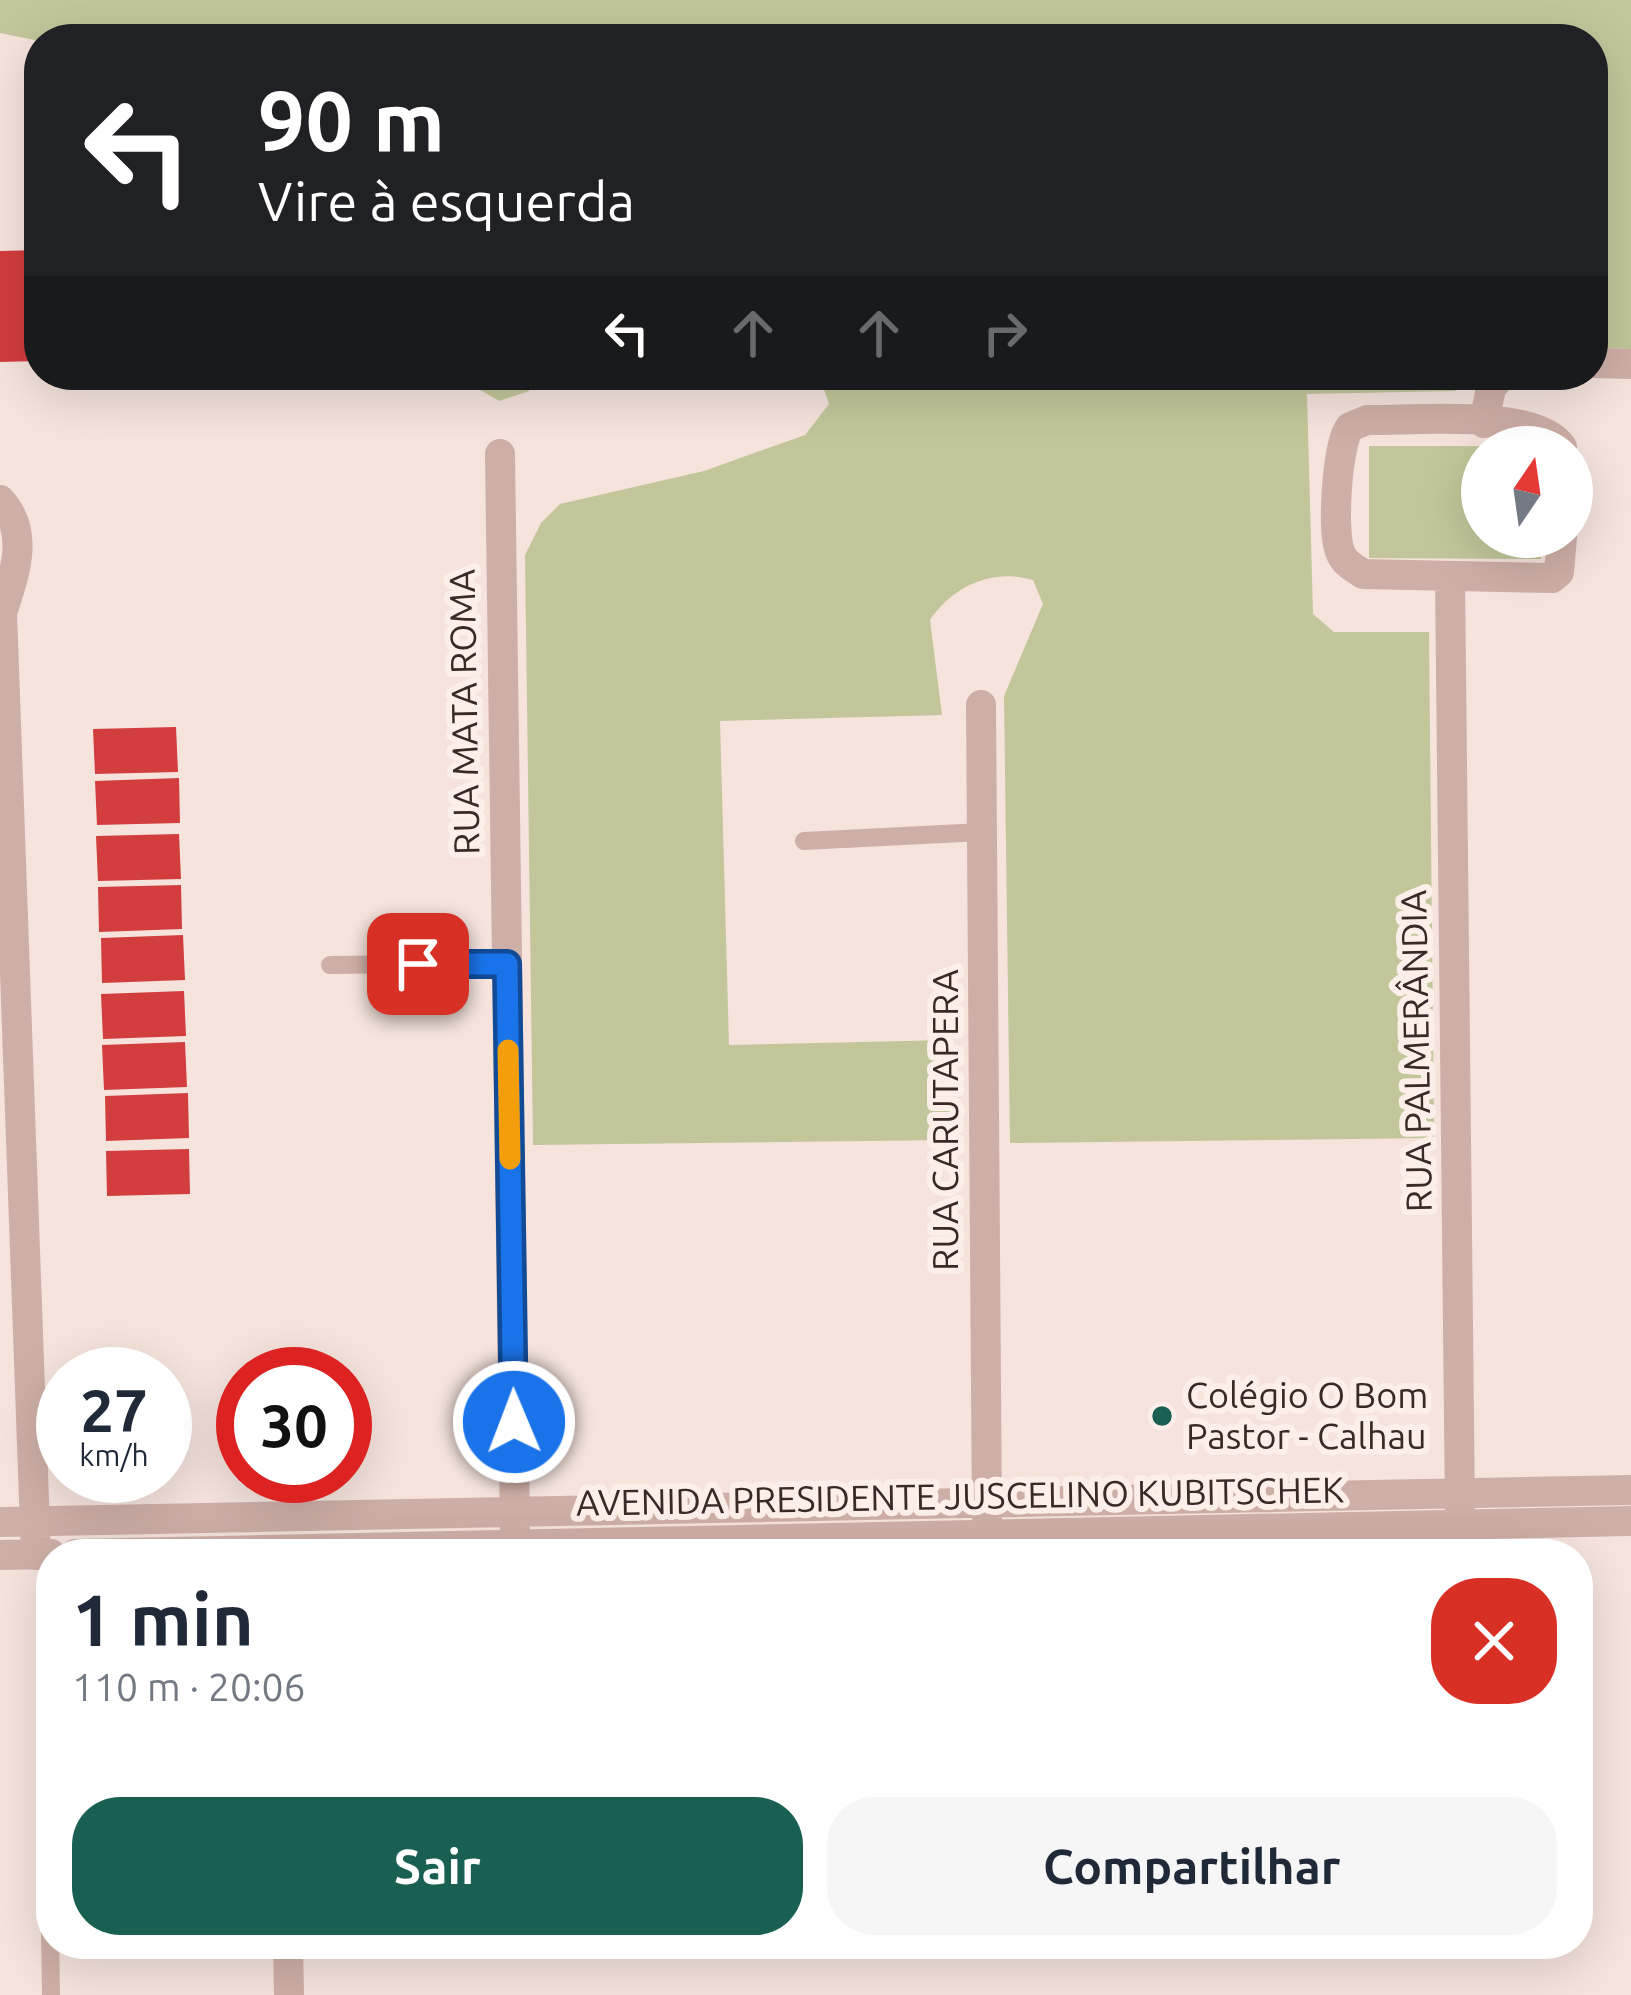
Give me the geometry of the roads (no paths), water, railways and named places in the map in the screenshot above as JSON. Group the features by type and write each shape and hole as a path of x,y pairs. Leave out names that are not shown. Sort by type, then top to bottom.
{"street":[{"path":"1484,423 1491,390"},
{"path":"1537,426 1367,420 1350,427 1342,437 1338,543 1347,562 1364,574 1552,578 1559,572 1560,558"},
{"name":"RUA MATA ROMA","path":"500,454 516,1539"},
{"path":"0,500 15,519 19,541 1,612 33,1522 38,1539"},
{"name":"RUA PALMERÂNDIA","path":"1450,578 1460,1509"},
{"name":"RUA CARUTAPERA","path":"981,705 987,1535"},
{"name":"AVENIDA PRESIDENTE JUSCELINO KUBITSCHEK","path":"799,1539 987,1535 1460,1509 1631,1490"},
{"name":"AVENIDA PRESIDENTE JUSCELINO KUBITSCHEK","path":"0,1522 986,1503 1460,1509 1631,1521"},
{"path":"278,1518 279,1539"},
{"path":"0,1555 36,1555"},
{"path":"288,1959 289,1995"}],"lane":[{"path":"803,841 982,832"},
{"path":"330,965 507,964"},
{"path":"50,1959 51,1995"}],"place":[{"name":"Colégio O Bom Pastor - Calhau","path":"1162,1416"}]}
